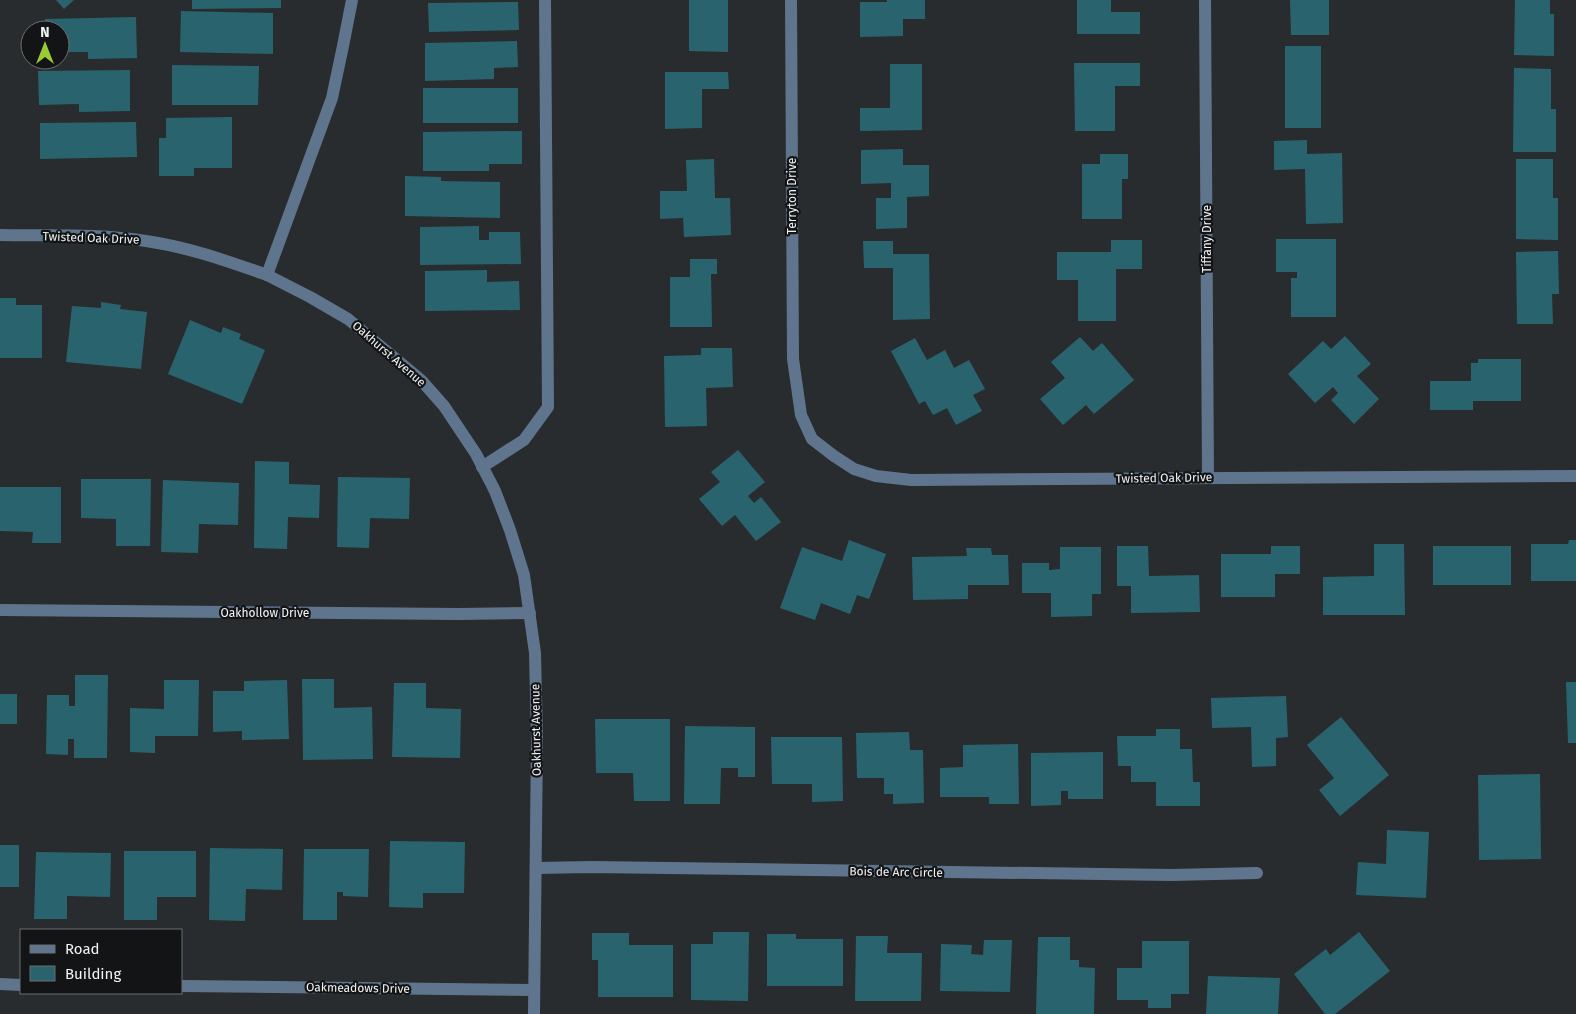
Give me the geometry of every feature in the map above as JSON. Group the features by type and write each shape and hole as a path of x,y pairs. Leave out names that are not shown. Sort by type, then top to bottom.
{"street":[{"path":"267,276 332,98 352,0"},
{"path":"482,467 524,440 548,407 545,0"},
{"name":"Terryton Drive","path":"791,0 793,359 797,392"},
{"name":"Tiffany Drive","path":"1205,0 1208,478"},
{"name":"Twisted Oak Drive","path":"0,235 109,237 146,241 209,255 267,276"},
{"name":"Oakhurst Avenue","path":"267,276 310,297 348,319 421,380 444,406 476,454 495,491 510,530 524,575 535,653 537,740 534,1014"},
{"name":"Twisted Oak Drive","path":"797,392 801,415 812,439 834,456 854,469 876,476 911,480 1576,476"},
{"name":"Oakhollow Drive","path":"0,610 530,613"},
{"name":"Bois de Arc Circle","path":"536,868 1172,875 1257,873"},
{"path":"0,984 20,985"},
{"name":"Oakmeadows Drive","path":"182,986 534,990"}],"building":[{"path":"56,0 74,0 64,9"},
{"path":"192,0 281,0 281,8 192,9"},
{"path":"689,0 728,0 728,52 689,51"},
{"path":"887,0 925,0 925,19 903,19 903,36 860,37 860,2 887,2"},
{"path":"1077,0 1111,0 1111,12 1140,12 1140,34 1077,34"},
{"path":"1290,0 1329,0 1329,35 1291,35"},
{"path":"1515,0 1550,0 1550,14 1554,14 1554,56 1514,55"},
{"path":"518,2 519,30 429,32 428,3"},
{"path":"181,11 273,13 273,54 180,52"},
{"path":"136,17 137,58 88,59 88,52 70,52 70,20 45,19"},
{"path":"517,41 518,67 494,68 494,79 425,81 425,43"},
{"path":"1285,46 1321,46 1321,128 1285,128"},
{"path":"1074,63 1140,63 1140,86 1115,86 1115,131 1075,131"},
{"path":"890,64 922,64 922,130 860,131 860,108 890,108"},
{"path":"172,65 259,66 258,105 172,105"},
{"path":"1514,68 1551,69 1551,109 1556,109 1556,152 1513,152"},
{"path":"130,70 130,111 79,112 79,104 39,105 38,71"},
{"path":"665,72 728,72 729,89 702,89 702,128 665,129"},
{"path":"423,88 518,88 518,123 423,123"},
{"path":"232,117 232,168 194,168 194,176 159,176 159,138 166,138 166,118"},
{"path":"136,122 137,157 40,159 40,123"},
{"path":"522,131 522,164 489,164 489,171 423,171 423,132"},
{"path":"1307,140 1307,154 1342,153 1343,223 1306,224 1305,169 1274,170 1274,141"},
{"path":"903,149 903,165 929,165 929,196 907,197 907,228 876,229 876,198 891,198 891,183 861,184 861,150"},
{"path":"1100,154 1128,154 1128,179 1122,179 1122,219 1082,219 1082,164 1100,164"},
{"path":"714,159 715,198 730,198 731,235 684,237 683,218 660,219 660,191 687,191 686,160"},
{"path":"1516,159 1553,159 1553,198 1558,198 1558,240 1516,239"},
{"path":"405,176 441,177 441,181 500,182 500,218 405,216"},
{"path":"479,226 479,240 489,240 489,232 520,232 521,264 420,265 420,227"},
{"path":"1276,239 1336,239 1336,317 1291,317 1291,278 1297,278 1297,272 1276,272"},
{"path":"1111,240 1142,240 1142,269 1116,269 1116,321 1078,321 1078,280 1057,280 1057,252 1111,252"},
{"path":"863,241 893,241 893,254 929,254 930,319 893,320 893,268 864,268"},
{"path":"1558,251 1559,294 1552,294 1553,324 1517,324 1516,252"},
{"path":"690,259 717,259 717,274 711,274 712,327 670,327 670,277 690,277"},
{"path":"487,270 487,282 519,281 520,310 425,311 425,271"},
{"path":"0,298 16,298 16,305 42,305 42,358 0,358"},
{"path":"101,302 121,305 120,309 147,312 141,369 66,362 72,306 101,308"},
{"path":"190,320 221,333 223,327 241,334 239,339 265,350 242,404 168,374"},
{"path":"1345,336 1371,364 1357,376 1379,399 1354,424 1331,400 1338,393 1333,387 1315,403 1288,374 1323,341 1331,349"},
{"path":"1080,337 1093,351 1102,343 1134,380 1094,414 1086,405 1063,425 1040,399 1065,378 1051,362"},
{"path":"915,338 927,360 945,350 954,368 969,360 985,389 973,395 982,411 956,425 947,408 933,415 925,401 919,404 891,351"},
{"path":"701,348 732,348 733,387 706,388 707,426 665,427 664,356 701,355"},
{"path":"1478,359 1521,359 1521,401 1473,401 1473,410 1430,410 1430,381 1471,381 1471,363 1478,363"},
{"path":"738,450 765,482 748,496 754,503 761,497 781,522 756,541 735,515 722,526 699,499 720,482 711,472"},
{"path":"255,461 289,462 289,484 320,485 319,518 288,517 287,549 254,548"},
{"path":"338,477 410,478 409,519 370,518 369,548 337,547"},
{"path":"81,479 151,479 150,546 116,546 116,519 81,518"},
{"path":"163,480 239,483 238,525 199,524 198,553 161,552"},
{"path":"0,487 61,487 61,543 32,543 33,532 0,531"},
{"path":"849,540 886,554 869,599 857,595 850,614 821,603 815,620 780,608 802,547 842,561"},
{"path":"1569,540 1576,540 1576,581 1531,581 1531,544 1568,544"},
{"path":"1374,544 1404,544 1405,615 1323,615 1323,577 1374,576"},
{"path":"1117,546 1148,546 1149,576 1199,575 1200,612 1131,613 1131,586 1117,586"},
{"path":"1271,546 1300,546 1300,574 1275,574 1275,597 1221,597 1221,554 1271,554"},
{"path":"1433,546 1511,546 1511,585 1433,585"},
{"path":"1060,547 1101,547 1101,594 1092,594 1092,616 1051,617 1051,593 1022,593 1022,563 1049,563 1049,570 1060,569"},
{"path":"966,548 991,548 992,555 1008,555 1009,585 968,585 968,599 913,600 912,557 967,556"},
{"path":"75,675 108,675 107,758 74,758 74,739 68,739 68,755 46,754 47,695 69,695 69,706 75,706"},
{"path":"302,679 334,679 334,708 372,707 373,759 303,760"},
{"path":"164,680 199,680 198,736 155,736 155,753 130,752 130,708 164,709"},
{"path":"287,680 289,739 242,740 242,731 213,732 213,691 244,691 244,681"},
{"path":"1566,682 1576,682 1576,743 1568,743"},
{"path":"394,683 426,683 426,708 461,709 460,758 392,757"},
{"path":"0,694 17,694 17,724 0,724"},
{"path":"1286,696 1288,737 1276,738 1276,766 1252,767 1251,727 1212,728 1211,698"},
{"path":"1341,717 1389,775 1340,816 1319,790 1334,778 1307,745"},
{"path":"595,719 670,719 670,801 634,801 633,773 596,773"},
{"path":"685,726 755,727 755,777 738,777 738,768 721,768 720,804 684,804"},
{"path":"1156,729 1180,729 1180,749 1192,749 1193,782 1200,782 1200,806 1156,806 1156,782 1131,782 1131,766 1118,766 1117,736 1156,736"},
{"path":"909,732 910,750 923,750 924,803 893,804 893,794 884,794 884,778 857,778 856,733"},
{"path":"771,737 842,737 843,801 812,802 812,784 772,784"},
{"path":"1018,744 1019,804 989,804 989,797 940,797 940,768 963,767 963,745"},
{"path":"1103,752 1103,799 1068,799 1068,791 1061,791 1061,805 1031,806 1031,753"},
{"path":"1540,774 1541,859 1479,860 1478,775"},
{"path":"1387,830 1429,832 1426,898 1356,895 1358,862 1386,864"},
{"path":"390,841 465,842 464,893 423,893 423,908 389,907"},
{"path":"0,845 19,845 19,887 0,887"},
{"path":"210,848 283,849 282,890 246,889 245,921 209,920"},
{"path":"304,849 369,849 368,897 343,896 343,892 337,892 337,920 303,920"},
{"path":"124,851 196,851 196,897 157,897 157,920 124,920"},
{"path":"36,852 111,853 110,897 67,896 67,919 34,919"},
{"path":"713,932 749,932 748,1001 691,1000 691,944 713,944"},
{"path":"1359,932 1390,971 1335,1014 1325,1014 1294,974 1326,949 1330,955"},
{"path":"592,933 629,933 629,945 673,945 673,997 598,997 598,960 592,960"},
{"path":"767,934 796,934 796,939 843,939 843,986 767,986"},
{"path":"856,936 888,936 887,953 922,953 921,1001 855,1001"},
{"path":"1038,937 1070,937 1070,960 1079,960 1079,967 1095,968 1094,1014 1036,1014"},
{"path":"984,940 1012,940 1010,992 940,991 941,944 972,945 971,954 983,955"},
{"path":"1142,941 1189,941 1189,994 1171,994 1171,1008 1148,1008 1148,1000 1117,1000 1117,968 1142,968"},
{"path":"1208,976 1280,978 1278,1014 1206,1014"}]}
